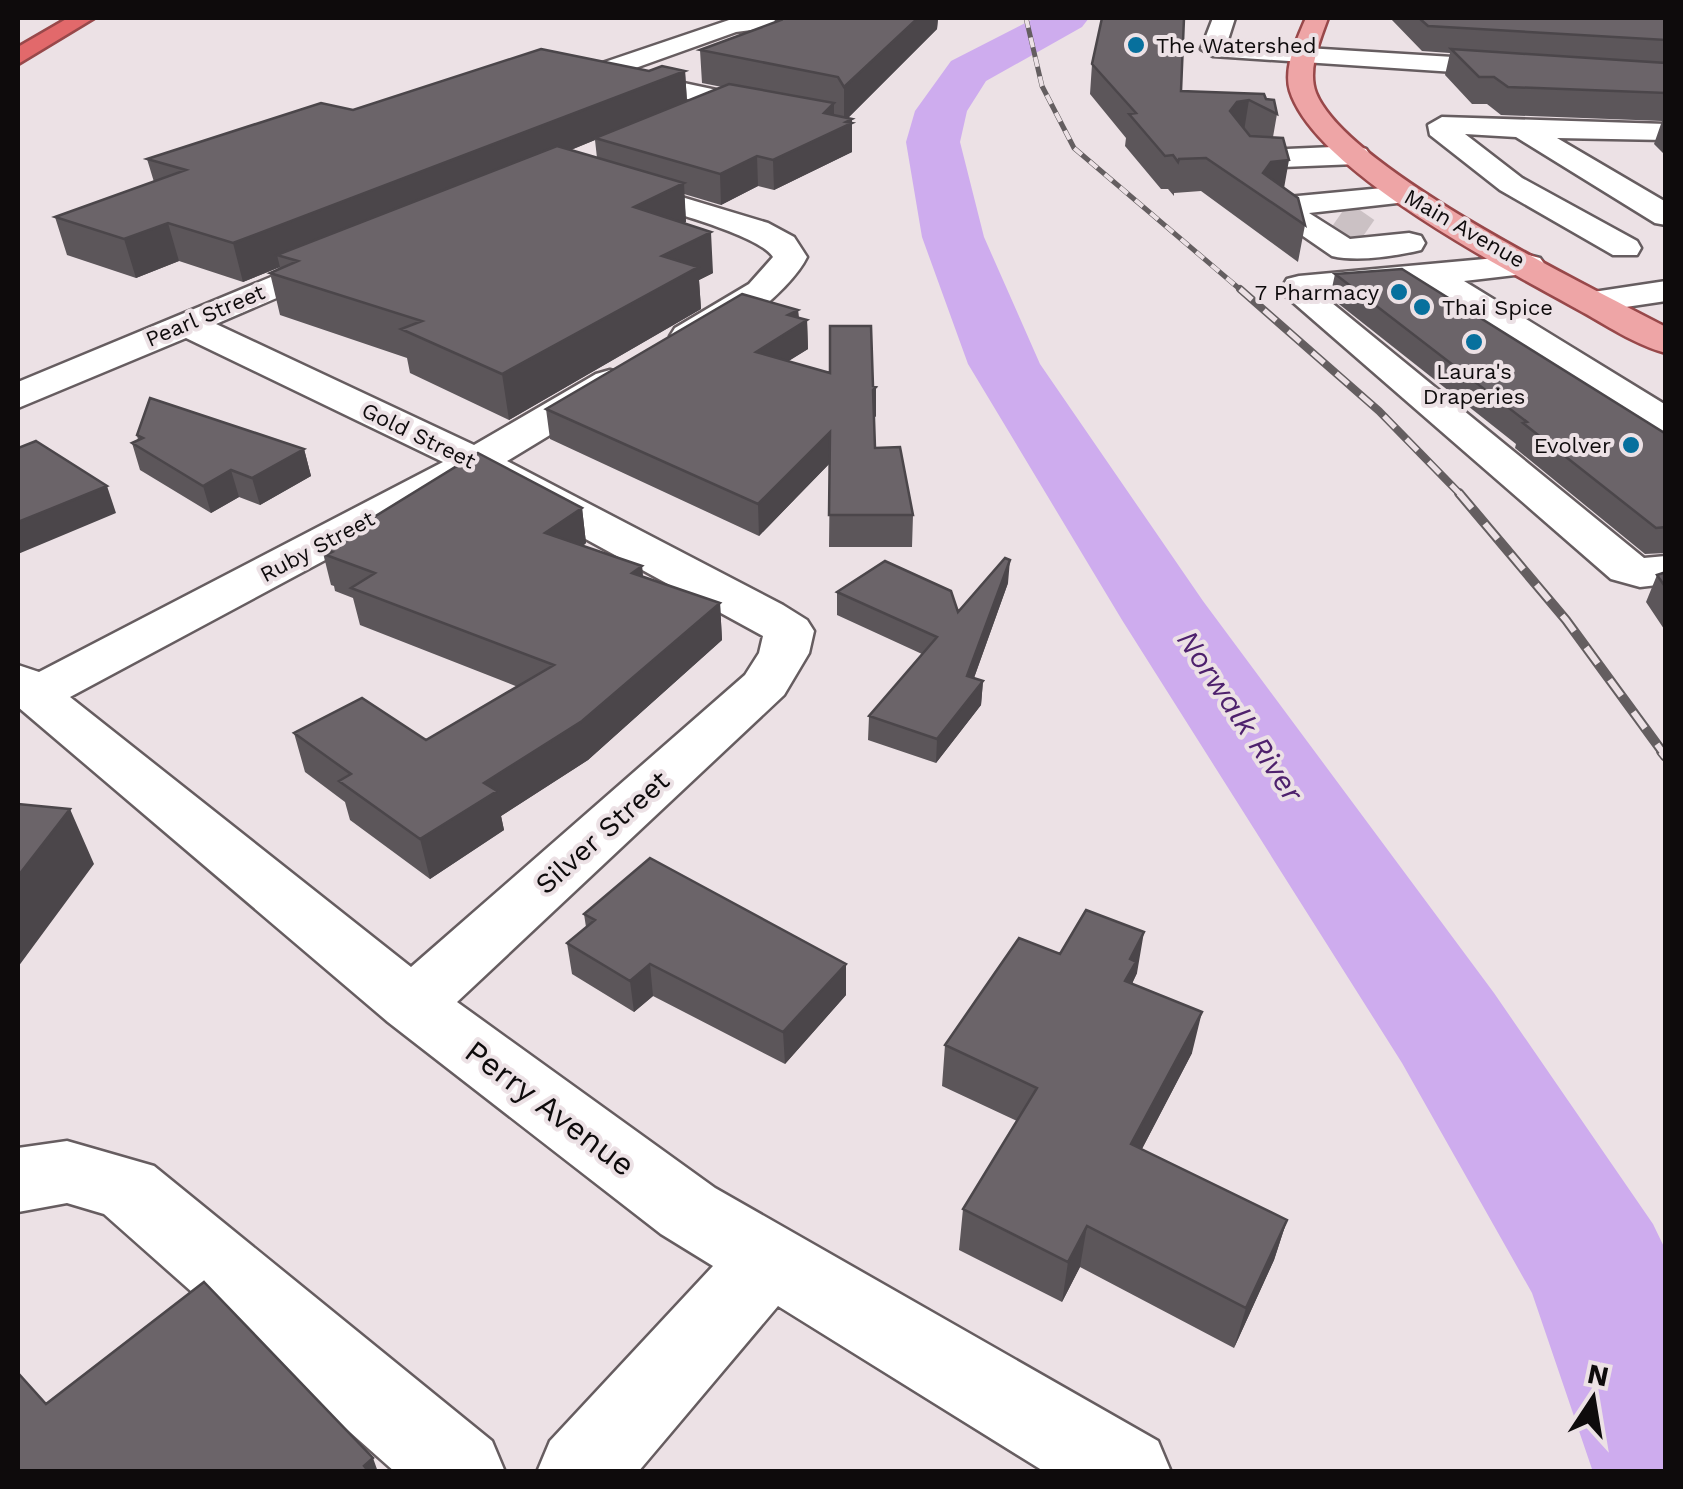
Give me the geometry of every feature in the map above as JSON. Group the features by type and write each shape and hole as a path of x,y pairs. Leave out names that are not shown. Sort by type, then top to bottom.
{"highway":[{"path":"18,57 84,18"}],"main road":[{"path":"1303,56 1306,20"},
{"name":"Main Avenue","path":"1303,56 1304,94 1336,139 1404,194 1666,342"}],"street":[{"path":"790,18 732,26 608,68 610,75 810,118"},
{"path":"1224,18 1213,48 1666,78"},
{"path":"677,121 727,100"},
{"path":"1666,132 1458,125 1440,128 1511,184 1639,248 1503,251 1426,259 1348,280 1299,286 1297,291 1628,568 1640,573 1666,570"},
{"path":"1522,129 1666,216"},
{"path":"1603,130 1650,162"},
{"path":"1257,160 1356,155"},
{"name":"Ruby Street","path":"22,685 476,462 751,298 786,269 790,257 782,244 757,230 578,175"},
{"path":"1627,194 1666,192"},
{"path":"1354,219 1404,194"},
{"path":"1354,219 1426,259 1503,251"},
{"path":"1354,219 1426,259 1666,423"},
{"name":"Pearl Street","path":"18,396 184,322 363,250"},
{"path":"1592,301 1666,291"},
{"name":"Gold Street","path":"184,322 476,462 766,615 789,631 784,653"},
{"name":"Silver Street","path":"412,1004 766,684 784,653"},
{"name":"Perry Avenue","path":"22,685 412,1004 688,1212 1127,1472"},
{"path":"18,1180 66,1172 128,1189 461,1472"},
{"path":"581,1472 770,1260"}],"building":[{"path":"779,18 918,18 844,87 838,77 700,50"},
{"path":"1102,18 1184,18 1181,91 1264,94 1266,99 1274,100 1277,114 1249,100 1237,102 1230,111 1250,136 1283,138 1289,160 1271,162 1263,173 1298,198 1305,225 1206,158 1178,162 1173,155 1165,156 1129,114 1136,113 1092,64"},
{"path":"1419,18 1666,18 1666,40 1428,26"},
{"path":"541,49 649,71 662,66 685,71 233,243 168,223 124,239 55,217 186,170 147,159 321,103 353,110"},
{"path":"1451,49 1666,63 1666,93 1508,87 1494,77 1479,77"},
{"path":"729,84 834,103 824,113 852,119 846,122 852,123 773,160 757,156 720,174 595,138"},
{"path":"557,146 684,183 634,207 711,232 662,256 698,267 502,374 401,329 422,321 270,273 298,261 277,255"},
{"path":"1402,269 1666,434 1666,527 1656,528 1523,423 1527,422 1335,274"},
{"path":"742,294 798,310 788,315 807,320 756,352 830,373 830,326 871,326 875,448 900,447 913,515 829,515 830,432 758,504 546,409"},
{"path":"150,398 304,449 252,478 231,470 203,486 132,443 143,438 137,435"},
{"path":"36,441 107,486 18,522 18,448"},
{"path":"478,453 582,508 545,533 642,566 632,573 720,603 582,721 484,783 497,791 420,839 339,781 351,774 294,733 362,698 426,740 554,665 351,588 375,573 326,555 332,552 322,549"},
{"path":"1005,558 1010,560 967,676 983,681 937,739 869,716 937,637 837,592 885,561 951,591 958,612"},
{"path":"1666,572 1666,588 1657,575"},
{"path":"18,804 70,809 18,876"},
{"path":"650,858 846,964 783,1032 650,964 630,981 567,943 595,920 584,914"},
{"path":"1086,910 1144,932 1130,959 1136,962 1125,981 1202,1012 1131,1144 1287,1220 1246,1308 1087,1226 1068,1262 963,1209 1037,1088 945,1045 1019,938 1060,954"},
{"path":"204,1282 373,1458 364,1466 369,1472 18,1472 18,1373 46,1404"}],"waterway":[{"name":"Norwalk River","path":"1067,18 968,71 941,111 933,142 953,237 1004,364 1169,620 1448,1028 1600,1272 1666,1449"}],"tunnel":[{"path":"1340,215 1366,233"}],"railway":[{"path":"1026,18 1042,86 1074,148 1242,291"},
{"path":"1240,289 1379,411 1462,496"},
{"path":"1459,493 1566,620 1664,754"},
{"path":"1662,751 1666,756"}],"place":[{"name":"The Watershed","path":"1136,45"},
{"name":"7 Pharmacy","path":"1399,292"},
{"name":"Thai Spice","path":"1422,307"},
{"name":"Laura's Draperies","path":"1474,342"},
{"name":"Evolver","path":"1631,445"}]}
